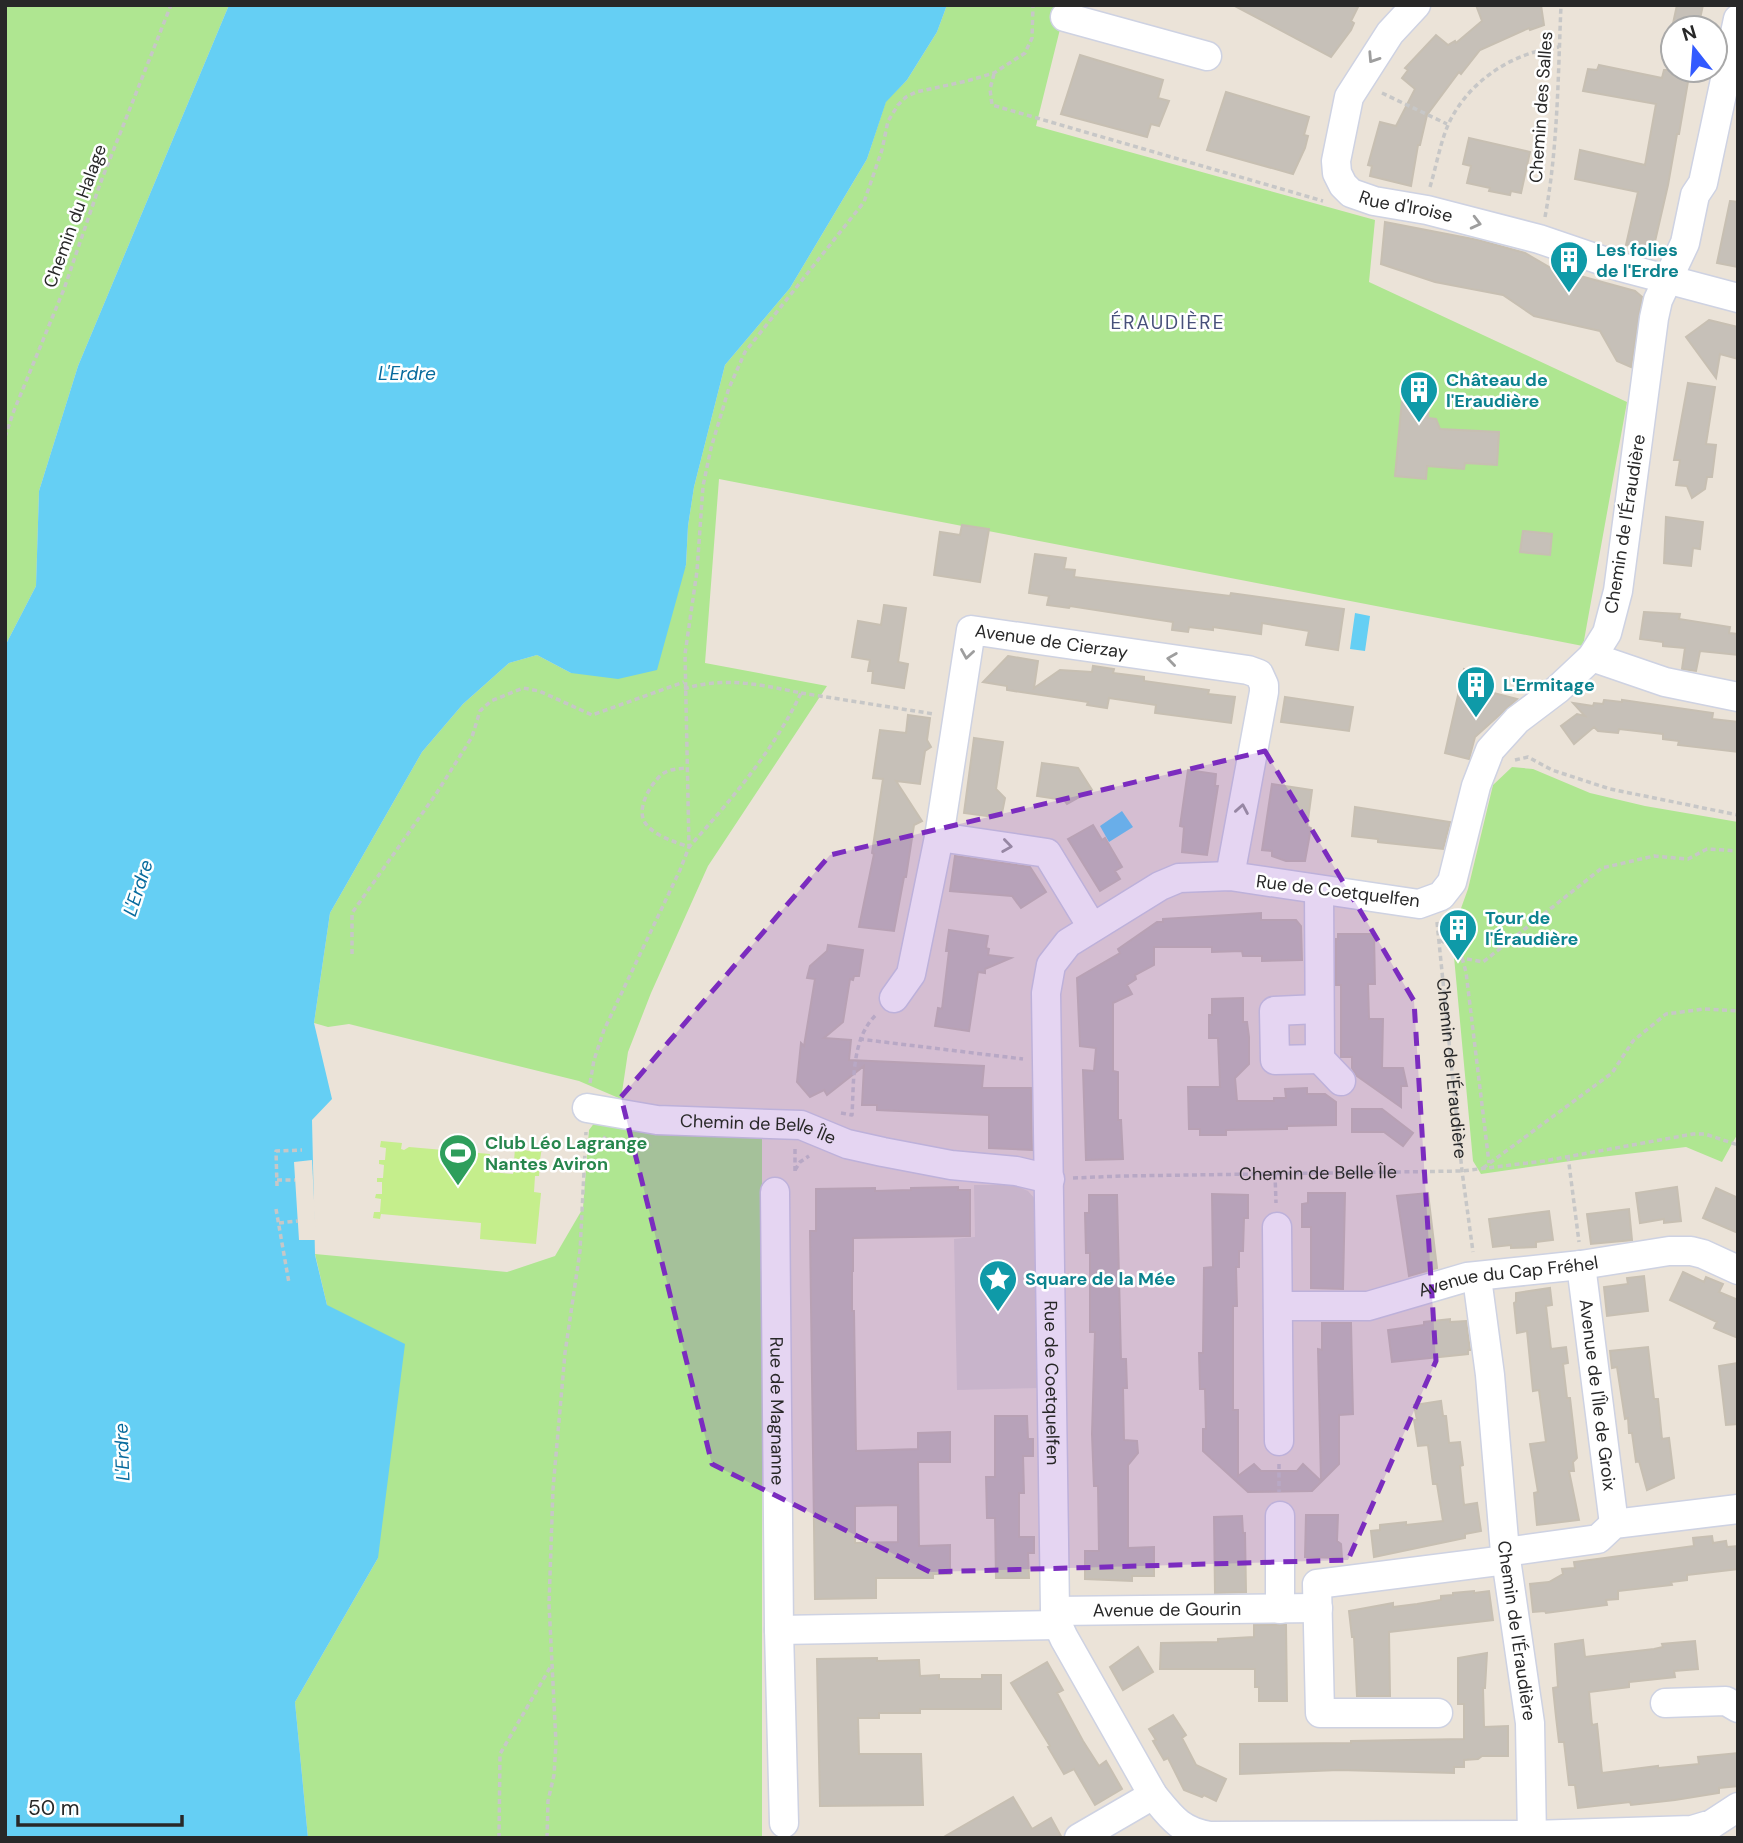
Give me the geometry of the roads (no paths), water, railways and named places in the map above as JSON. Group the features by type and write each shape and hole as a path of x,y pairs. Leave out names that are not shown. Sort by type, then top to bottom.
{"street":[{"name":"Rue d'Iroise","path":"1416,5 1390,33 1349,97 1336,161 1337,173 1351,193 1362,198 1427,210 1539,239 1622,267 1738,298"},
{"path":"1065,17 1207,56"},
{"name":"Chemin de l'Éraudière","path":"1434,900 1447,890 1452,882 1476,786 1490,750 1517,720 1578,672 1592,657 1607,633 1618,591 1654,318 1667,278 1685,243 1695,195 1703,183 1738,19"},
{"name":"Avenue de Cierzay","path":"894,998 911,974 939,837 971,630 1248,670 1259,674 1264,692 1230,876"},
{"path":"1592,657 1665,682 1738,697"},
{"path":"939,837 1047,853 1092,927"},
{"name":"Rue de Coetquelfen","path":"1434,900 1407,904 1230,876 1189,876 1169,882 1092,927 1061,950 1051,965 1046,993 1058,1179 1056,1618 1153,1795 1180,1826 1198,1834 1532,1836 1692,1830 1712,1824 1738,1807"},
{"path":"1319,890 1320,1059 1341,1081"},
{"path":"1319,1009 1274,1011 1275,1060 1320,1059"},
{"name":"Chemin de Belle Île","path":"587,1108 657,1120 801,1125 847,1144 883,1153 1058,1179"},
{"name":"Rue de Magnanne","path":"775,1192 779,1630 784,1823"},
{"path":"1277,1227 1279,1441"},
{"name":"Avenue du Cap Fréhel","path":"1278,1306 1368,1306 1467,1278 1581,1265 1669,1251 1703,1254 1738,1270"},
{"name":"Avenue de l'Île de Groix","path":"1581,1265 1614,1524"},
{"name":"Chemin de l'Éraudière","path":"1477,1278 1490,1375 1506,1556 1530,1723 1532,1836"},
{"path":"1438,1713 1320,1713 1317,1584 1506,1556 1598,1539 1614,1524 1738,1509"},
{"path":"1280,1516 1280,1609"},
{"name":"Avenue de Gourin","path":"1056,1618 1318,1608"},
{"path":"779,1630 1056,1618"},
{"path":"1665,1703 1726,1701 1738,1708"},
{"path":"1079,1838 1153,1795"}],"water":[{"name":"L'Erdre","path":"229,5 947,5 937,32 907,80 886,102 867,159 790,288 725,365 694,487 686,565 657,670 618,679 571,673 537,655 509,663 463,704 422,752 330,913 314,1023 332,1099 312,1120 315,1255 327,1305 405,1344 378,1558 295,1702 308,1838 5,1838 5,646 36,586 39,491 78,366"},
{"path":"1355,613 1370,616 1365,651 1350,649"},
{"path":"1122,811 1133,827 1109,842 1100,826"}],"place":[{"name":"Les folies de l'Erdre","path":"1569,294"},
{"name":"Château de l'Eraudière","path":"1419,424"},
{"name":"L'Ermitage","path":"1476,719"},
{"name":"Tour de l'Éraudière","path":"1458,962"},
{"name":"Club Léo Lagrange Nantes Aviron","path":"458,1187"},
{"name":"Square de la Mée","path":"998,1313"}],"district":[{"name":"ÉRAUDIÈRE","path":"1168,322"}]}
